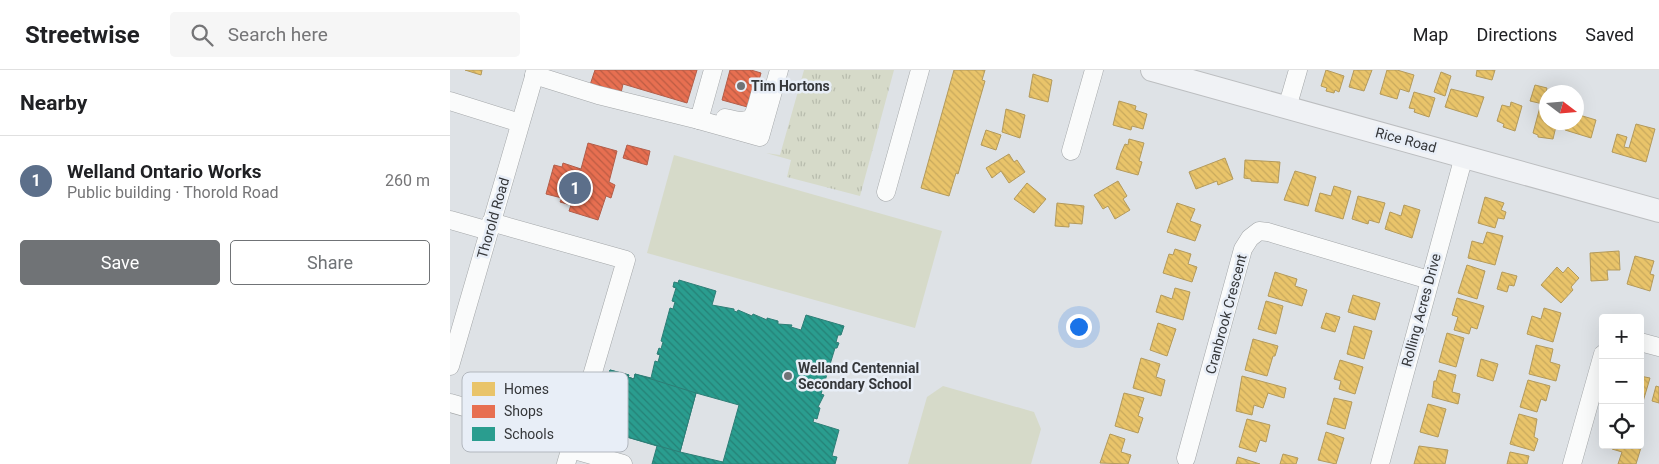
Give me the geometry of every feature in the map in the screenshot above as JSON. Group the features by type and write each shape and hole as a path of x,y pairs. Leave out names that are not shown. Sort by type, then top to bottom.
{"main road":[{"name":"Rice Road","path":"1152,70 1659,211"}],"street":[{"path":"699,120 713,70"},
{"path":"704,102 712,113 718,116 745,122 750,120 754,116 767,70"},
{"path":"535,73 598,95 760,137 779,70"},
{"path":"886,192 920,70"},
{"path":"1071,151 1094,70"},
{"path":"1287,108 1298,70"},
{"name":"Thorold Road","path":"450,366 535,73"},
{"path":"450,101 520,123"},
{"name":"Rolling Acres Drive","path":"1380,464 1464,156"},
{"path":"450,220 490,226 626,260 593,372"},
{"name":"Cranbrook Crescent","path":"1186,458 1243,249 1250,238 1259,231 1268,232 1430,280"},
{"path":"1644,343 1659,347"},
{"path":"1572,464 1602,359"},
{"path":"450,403 462,408"},
{"path":"578,452 623,464"}],"green space":[{"path":"804,70 894,70 860,196 787,177 791,160 766,153 780,155"},
{"path":"674,155 942,231 915,328 647,253"},
{"path":"943,386 1034,412 1041,429 1031,464 908,464 927,397"}],"building: Homes":[{"path":"465,70 482,70 481,75"},
{"path":"954,70 985,70 982,80 985,81 958,174 956,173 949,196 921,188"},
{"path":"1326,70 1344,76 1339,92 1335,90 1334,93 1326,91 1327,88 1321,86"},
{"path":"1354,70 1372,70 1364,91 1349,87"},
{"path":"1387,70 1397,70 1414,75 1409,92 1400,89 1397,99 1380,94"},
{"path":"1477,70 1495,70 1492,80 1476,76"},
{"path":"1441,72 1451,76 1445,96 1434,92"},
{"path":"1033,74 1052,80 1048,102 1029,97"},
{"path":"1535,85 1539,86 1539,103 1530,101"},
{"path":"1451,89 1484,97 1477,117 1445,107"},
{"path":"1414,92 1435,98 1429,117 1414,112 1415,109 1409,108"},
{"path":"1119,101 1136,106 1135,110 1147,114 1143,129 1132,126 1131,130 1113,125"},
{"path":"1511,102 1522,106 1515,131 1503,127 1504,124 1497,121 1502,105 1510,107"},
{"path":"1006,109 1025,115 1020,138 1002,132"},
{"path":"1539,111 1539,130 1555,130 1553,139 1538,137 1538,135 1533,133"},
{"path":"1584,116 1596,120 1591,138 1565,130 1584,130"},
{"path":"1636,124 1655,129 1646,162 1612,152 1617,134 1627,137 1624,147 1629,148"},
{"path":"986,130 1001,135 996,150 981,145"},
{"path":"1129,139 1144,143 1139,161 1142,162 1138,175 1116,169 1121,153 1125,144 1128,145"},
{"path":"1009,154 1014,162 1017,160 1025,172 1009,183 1001,171 992,178 986,168"},
{"path":"1225,158 1233,179 1218,185 1217,181 1196,189 1189,172"},
{"path":"1245,160 1280,162 1278,183 1251,181 1251,179 1244,178"},
{"path":"1295,171 1316,177 1308,206 1284,200"},
{"path":"1118,181 1127,196 1123,199 1130,210 1115,219 1108,206 1103,209 1094,195"},
{"path":"1027,183 1046,199 1034,213 1014,199"},
{"path":"1334,186 1351,191 1343,219 1315,211 1320,193 1331,196"},
{"path":"1358,196 1385,203 1379,223 1369,220 1368,224 1352,219"},
{"path":"1485,197 1504,203 1501,210 1506,212 1504,219 1498,218 1495,228 1478,223"},
{"path":"1057,203 1084,206 1082,224 1069,223 1069,227 1055,226"},
{"path":"1177,203 1195,209 1190,221 1201,225 1195,241 1167,232"},
{"path":"1404,205 1420,210 1412,238 1385,229 1390,212 1401,216"},
{"path":"1487,232 1503,236 1495,265 1468,258 1472,241 1483,244"},
{"path":"1175,249 1191,254 1188,264 1197,267 1192,282 1163,273 1169,254 1173,255"},
{"path":"1619,251 1620,270 1607,270 1608,280 1591,281 1590,253"},
{"path":"1635,256 1654,261 1650,274 1654,275 1650,291 1627,284"},
{"path":"1467,265 1485,271 1477,299 1458,293"},
{"path":"1557,267 1563,273 1568,267 1579,278 1571,287 1573,290 1561,303 1541,285"},
{"path":"1275,272 1297,279 1295,286 1307,290 1302,306 1268,296"},
{"path":"1502,272 1517,276 1514,286 1509,285 1507,292 1497,289"},
{"path":"1175,288 1190,292 1183,320 1156,312 1161,295 1172,299"},
{"path":"1353,295 1380,303 1375,320 1348,312"},
{"path":"1457,298 1484,306 1477,329 1471,327 1469,334 1454,330 1458,317 1452,315"},
{"path":"1266,301 1283,306 1276,334 1258,329"},
{"path":"1544,308 1561,313 1553,342 1527,334 1532,316 1541,319"},
{"path":"1326,313 1340,317 1335,332 1321,328"},
{"path":"1158,323 1176,329 1167,356 1150,350"},
{"path":"1354,326 1372,331 1364,359 1347,354"},
{"path":"1447,333 1464,338 1456,367 1439,362"},
{"path":"1253,339 1278,346 1267,376 1245,370"},
{"path":"1536,345 1553,349 1550,362 1560,365 1556,381 1529,374"},
{"path":"1141,358 1160,364 1156,377 1165,380 1161,396 1133,388"},
{"path":"1481,359 1498,364 1493,381 1477,376"},
{"path":"1340,360 1363,367 1355,394 1339,389 1341,381 1334,379"},
{"path":"1439,370 1456,375 1452,392 1460,394 1458,404 1432,397 1434,381 1436,381"},
{"path":"1242,376 1286,388 1284,398 1268,393 1263,408 1254,405 1252,415 1236,411"},
{"path":"1644,377 1650,378 1644,398"},
{"path":"1528,380 1550,386 1546,401 1541,399 1537,412 1520,407"},
{"path":"1656,386 1659,387 1659,403 1652,401"},
{"path":"1124,393 1144,398 1138,416 1143,418 1138,433 1115,426"},
{"path":"1334,398 1352,402 1345,429 1327,424"},
{"path":"1428,404 1446,409 1438,437 1420,432"},
{"path":"1519,414 1537,419 1534,437 1538,439 1534,451 1510,444"},
{"path":"1247,419 1270,425 1266,442 1260,440 1256,452 1239,447"},
{"path":"1326,432 1344,438 1336,464 1318,460"},
{"path":"1110,434 1125,439 1121,452 1131,455 1128,464 1100,463"},
{"path":"1419,446 1448,450 1445,464 1414,464"},
{"path":"1612,449 1641,449 1636,464 1618,464 1622,452"},
{"path":"1510,452 1529,456 1527,464 1507,464"},
{"path":"1283,454 1298,458 1296,464 1280,464"},
{"path":"1238,457 1260,464 1236,464"}],"building: Shops":[{"path":"595,70 697,70 687,103 623,84 621,93 590,85"},
{"name":"Tim Hortons","path":"730,70 751,70 761,73 751,108 722,100"},
{"path":"588,143 617,151 609,182 615,185 611,198 606,196 598,220 569,211 571,205 560,202 562,198 546,194 554,165 562,167 563,163 581,169"},
{"path":"627,145 650,151 647,165 623,158"}],"building: Schools":[{"path":"679,280 716,291 712,305 734,309 737,312 738,310 752,316 753,314 767,320 767,318 778,321 778,324 792,325 791,327 801,330 806,315 844,326 841,335 838,335 836,342 839,343 837,348 835,348 821,394 824,395 818,407 820,408 817,419 814,418 813,422 839,430 832,456 837,457 835,464 652,464 657,446 628,437 628,377 634,379 635,374 651,378 655,361 658,362 660,355 657,354 663,342 661,341 670,308 673,309 675,302 672,301 676,288 673,287 674,282 678,283","holes":["696,393 739,405 723,462 680,452"]},
{"path":"635,374 696,393 680,452 628,437 628,377 634,379"}],"place":[{"name":"Tim Hortons","path":"741,86"},
{"name":"Welland Ontario Works","path":"575,188"},
{"name":"Welland Centennial Secondary School","path":"788,376"}]}
